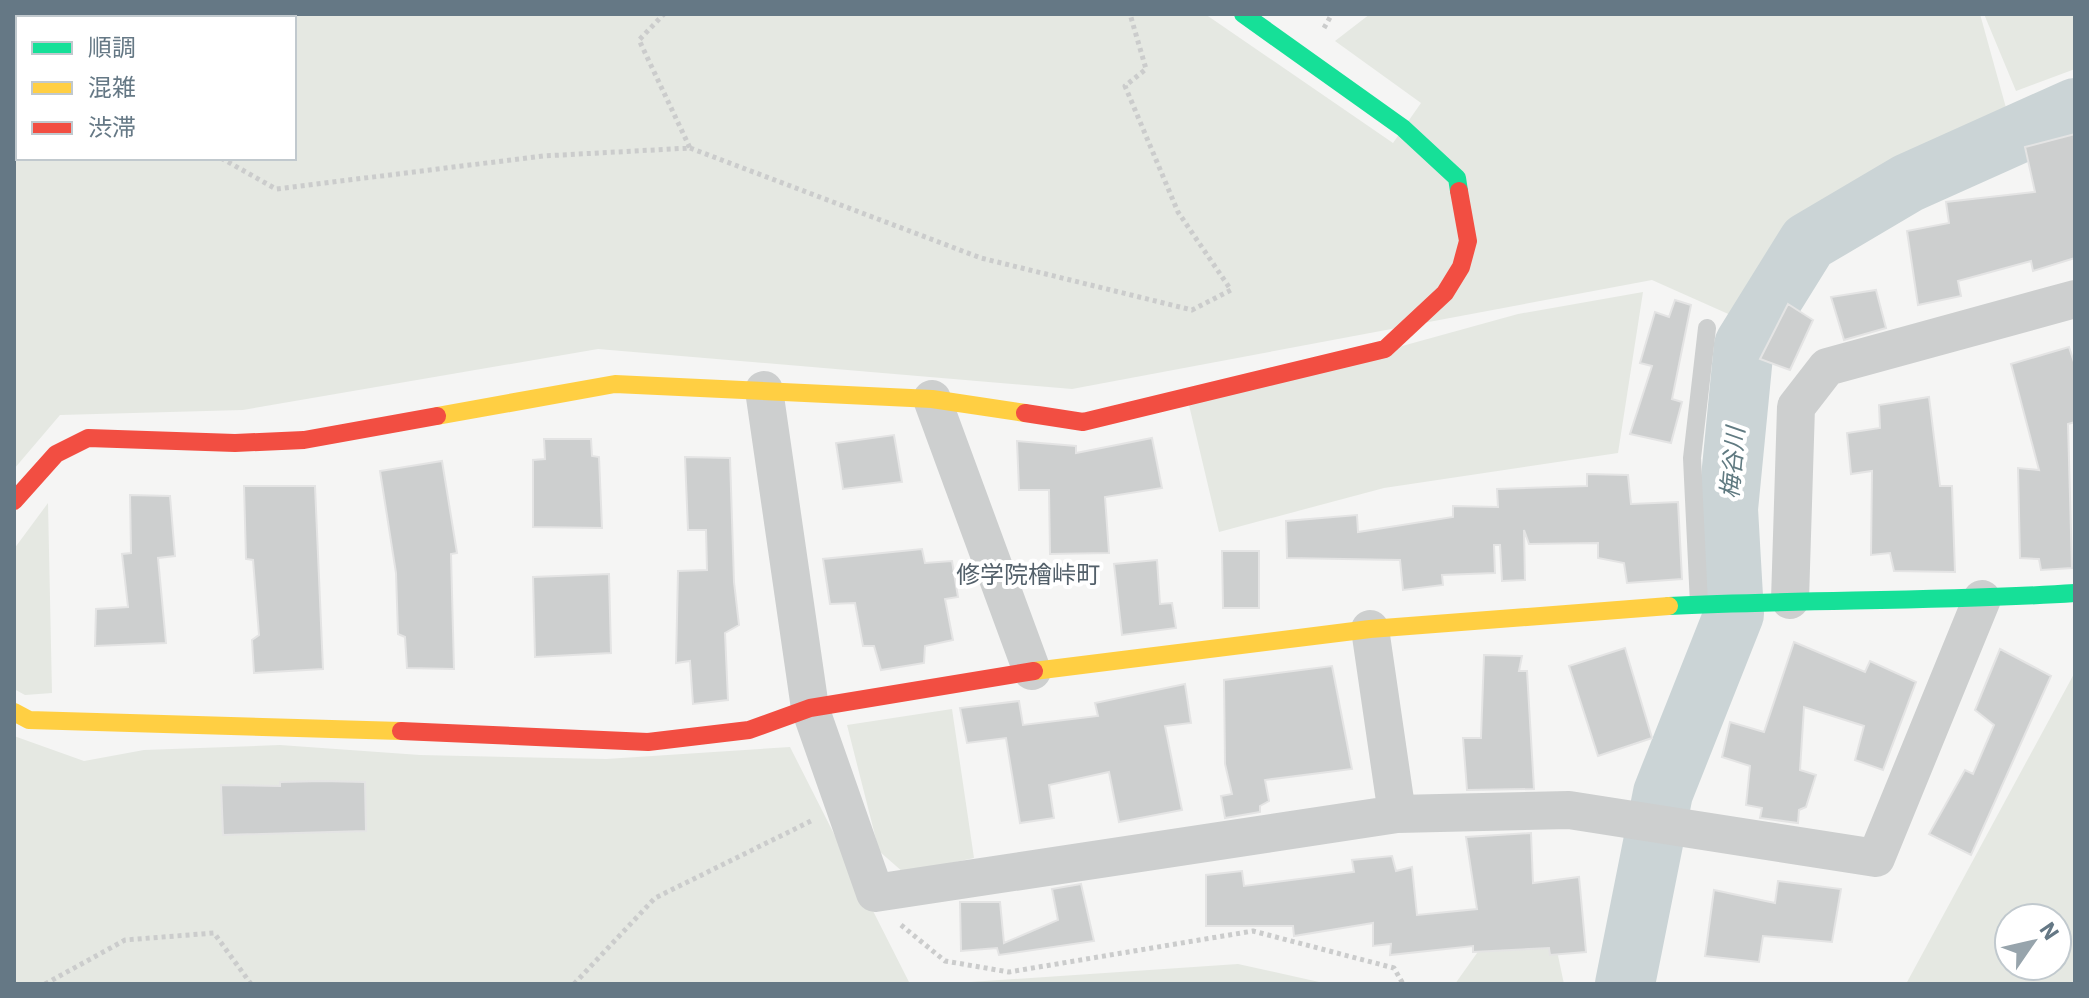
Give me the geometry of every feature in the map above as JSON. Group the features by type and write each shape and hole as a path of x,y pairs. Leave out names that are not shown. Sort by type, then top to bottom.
{"street":[{"path":"14,501 56,454 88,438 235,443 304,440 615,384 932,399 1083,422 1385,349 1445,293 1461,267 1468,241 1457,178 1403,128 1243,14"},
{"path":"1790,600 1796,407 1827,367 2075,299"},
{"path":"764,390 810,708 875,893 1397,814 1569,810 1876,858 1982,599"},
{"path":"932,399 1032,671"},
{"path":"14,712 29,720 275,725 648,742 749,730 810,708 1032,671 1370,629 1699,604 1982,599 2075,593"},
{"path":"1370,629 1397,814"}],"lane":[{"path":"1699,604 1692,458 1707,328"}],"path":[{"path":"664,14 639,40 690,148"},
{"path":"225,160 276,189 543,156 690,148 981,258 1192,310 1231,290 1178,212 1125,86 1146,69 1130,14"},
{"path":"574,984 655,898 844,804"},
{"path":"875,893 898,923 945,961 1009,972 1253,931 1394,968 1403,984"},
{"path":"45,984 125,940 214,933 251,984"}],"shaded area":[{"path":"14,14 1205,14 1393,143 1421,103 1335,41 1370,14 1980,14 2008,115 1796,229 1735,317 1652,280 1072,389 598,349 243,410 60,415 14,469"},
{"path":"1984,14 2075,14 2075,69 2016,91"},
{"path":"1643,292 1618,453 1384,488 1219,532 1189,405 1518,314"},
{"path":"48,503 52,693 25,695 14,689 14,549"},
{"path":"2075,672 2075,984 1906,984"},
{"path":"952,709 974,858 904,873 879,851 847,725"},
{"path":"14,736 84,761 144,750 280,745 420,755 606,759 790,747 910,984 14,984"},
{"path":"1553,932 1564,984 1455,984 1482,946"},
{"path":"1238,964 1328,984 940,984"}],"building":[{"path":"2075,134 2075,258 2033,271 2031,261 1958,281 1961,296 1918,305 1907,231 1949,223 1946,202 2035,192 2025,147"},
{"path":"1876,290 1886,328 1844,340 1831,297"},
{"path":"1675,300 1691,305 1672,399 1682,402 1671,443 1630,434 1652,366 1640,363 1655,312 1669,317"},
{"path":"1788,304 1813,320 1790,370 1760,359"},
{"path":"2069,347 2075,365 2075,422 2068,424 2072,568 2041,570 2039,559 2020,558 2018,468 2039,470 2011,364"},
{"path":"1929,397 1940,486 1952,486 1955,572 1894,571 1890,553 1871,555 1872,471 1851,474 1847,433 1880,428 1879,405"},
{"path":"894,435 902,482 843,489 836,443"},
{"path":"1152,438 1162,488 1105,497 1109,553 1050,554 1049,490 1019,490 1017,441 1076,446 1076,453"},
{"path":"544,439 591,439 592,456 599,457 602,528 533,527 533,460 545,459"},
{"path":"685,457 730,458 734,582 739,625 725,633 728,700 693,704 690,661 676,663 678,571 707,570 706,530 688,530"},
{"path":"442,461 457,553 451,554 454,669 407,668 405,637 398,634 396,573 380,471"},
{"path":"1587,474 1628,475 1631,504 1678,502 1682,579 1627,583 1624,563 1598,558 1598,543 1529,544 1524,530 1525,580 1502,581 1500,545 1494,545 1495,573 1442,575 1443,585 1403,590 1400,560 1287,558 1286,521 1357,515 1358,532 1453,517 1453,506 1498,507 1497,489 1587,486"},
{"path":"244,486 315,486 323,669 254,673 252,640 259,635 253,560 246,559"},
{"path":"130,495 170,496 175,556 158,558 166,643 95,646 96,609 128,607 122,554 131,553"},
{"path":"922,549 925,563 952,561 958,597 945,599 953,640 925,646 924,663 881,670 874,646 863,646 855,603 830,604 823,559"},
{"path":"1222,551 1259,551 1259,608 1223,608"},
{"path":"1157,560 1160,604 1172,603 1176,628 1122,635 1114,564"},
{"path":"609,574 611,653 535,657 533,577"},
{"path":"1794,642 1865,672 1870,661 1916,682 1883,770 1855,760 1864,726 1804,707 1800,770 1816,775 1806,807 1799,810 1798,823 1760,818 1762,808 1746,805 1750,766 1722,757 1730,722 1764,732"},
{"path":"1625,648 1652,738 1598,756 1569,666"},
{"path":"2000,649 2051,676 1971,855 1929,834 1965,770 1973,774 1994,725 1975,710"},
{"path":"1484,655 1522,656 1519,671 1527,671 1534,789 1467,790 1463,738 1481,738"},
{"path":"1332,666 1352,769 1265,780 1269,801 1260,806 1260,812 1225,818 1221,796 1232,794 1225,764 1224,680"},
{"path":"1185,684 1191,723 1165,726 1182,810 1119,822 1109,772 1049,785 1054,818 1020,823 1006,738 967,743 960,708 1019,701 1023,725 1098,716 1095,703"},
{"path":"280,782 365,782 366,831 223,835 221,785 280,786"},
{"path":"1531,833 1533,883 1579,877 1586,952 1550,955 1549,948 1473,952 1473,946 1390,955 1391,944 1373,946 1373,923 1294,936 1293,926 1206,926 1206,875 1242,871 1244,886 1354,872 1352,860 1392,856 1396,871 1412,867 1417,915 1477,909 1466,837"},
{"path":"1778,881 1841,889 1832,942 1763,936 1759,962 1705,956 1714,890 1775,903"},
{"path":"1081,884 1094,941 999,955 997,948 961,951 960,902 1000,902 1004,943 1058,920 1052,889"}],"waterway":[{"name":"梅谷川","path":"1625,984 1663,793 1734,614 1728,509 1744,345 1808,242 1908,183 2075,108"}],"traffic: fast":[{"path":"1243,14 1403,128 1457,178 1459,191"},
{"path":"1669,606 2075,593"}],"traffic: slow":[{"path":"437,416 615,384 932,399 1025,413"},
{"path":"1034,671 1370,629 1669,606"},
{"path":"14,712 29,720 401,731"}],"traffic: jam":[{"path":"1025,413 1083,422 1385,349 1445,293 1461,267 1468,241 1459,191"},
{"path":"14,501 56,454 88,438 235,443 304,440 437,416"},
{"path":"401,731 648,742 749,730 810,708 1034,671"}],"district":[{"name":"修学院檜峠町","path":"1028,575"}]}
